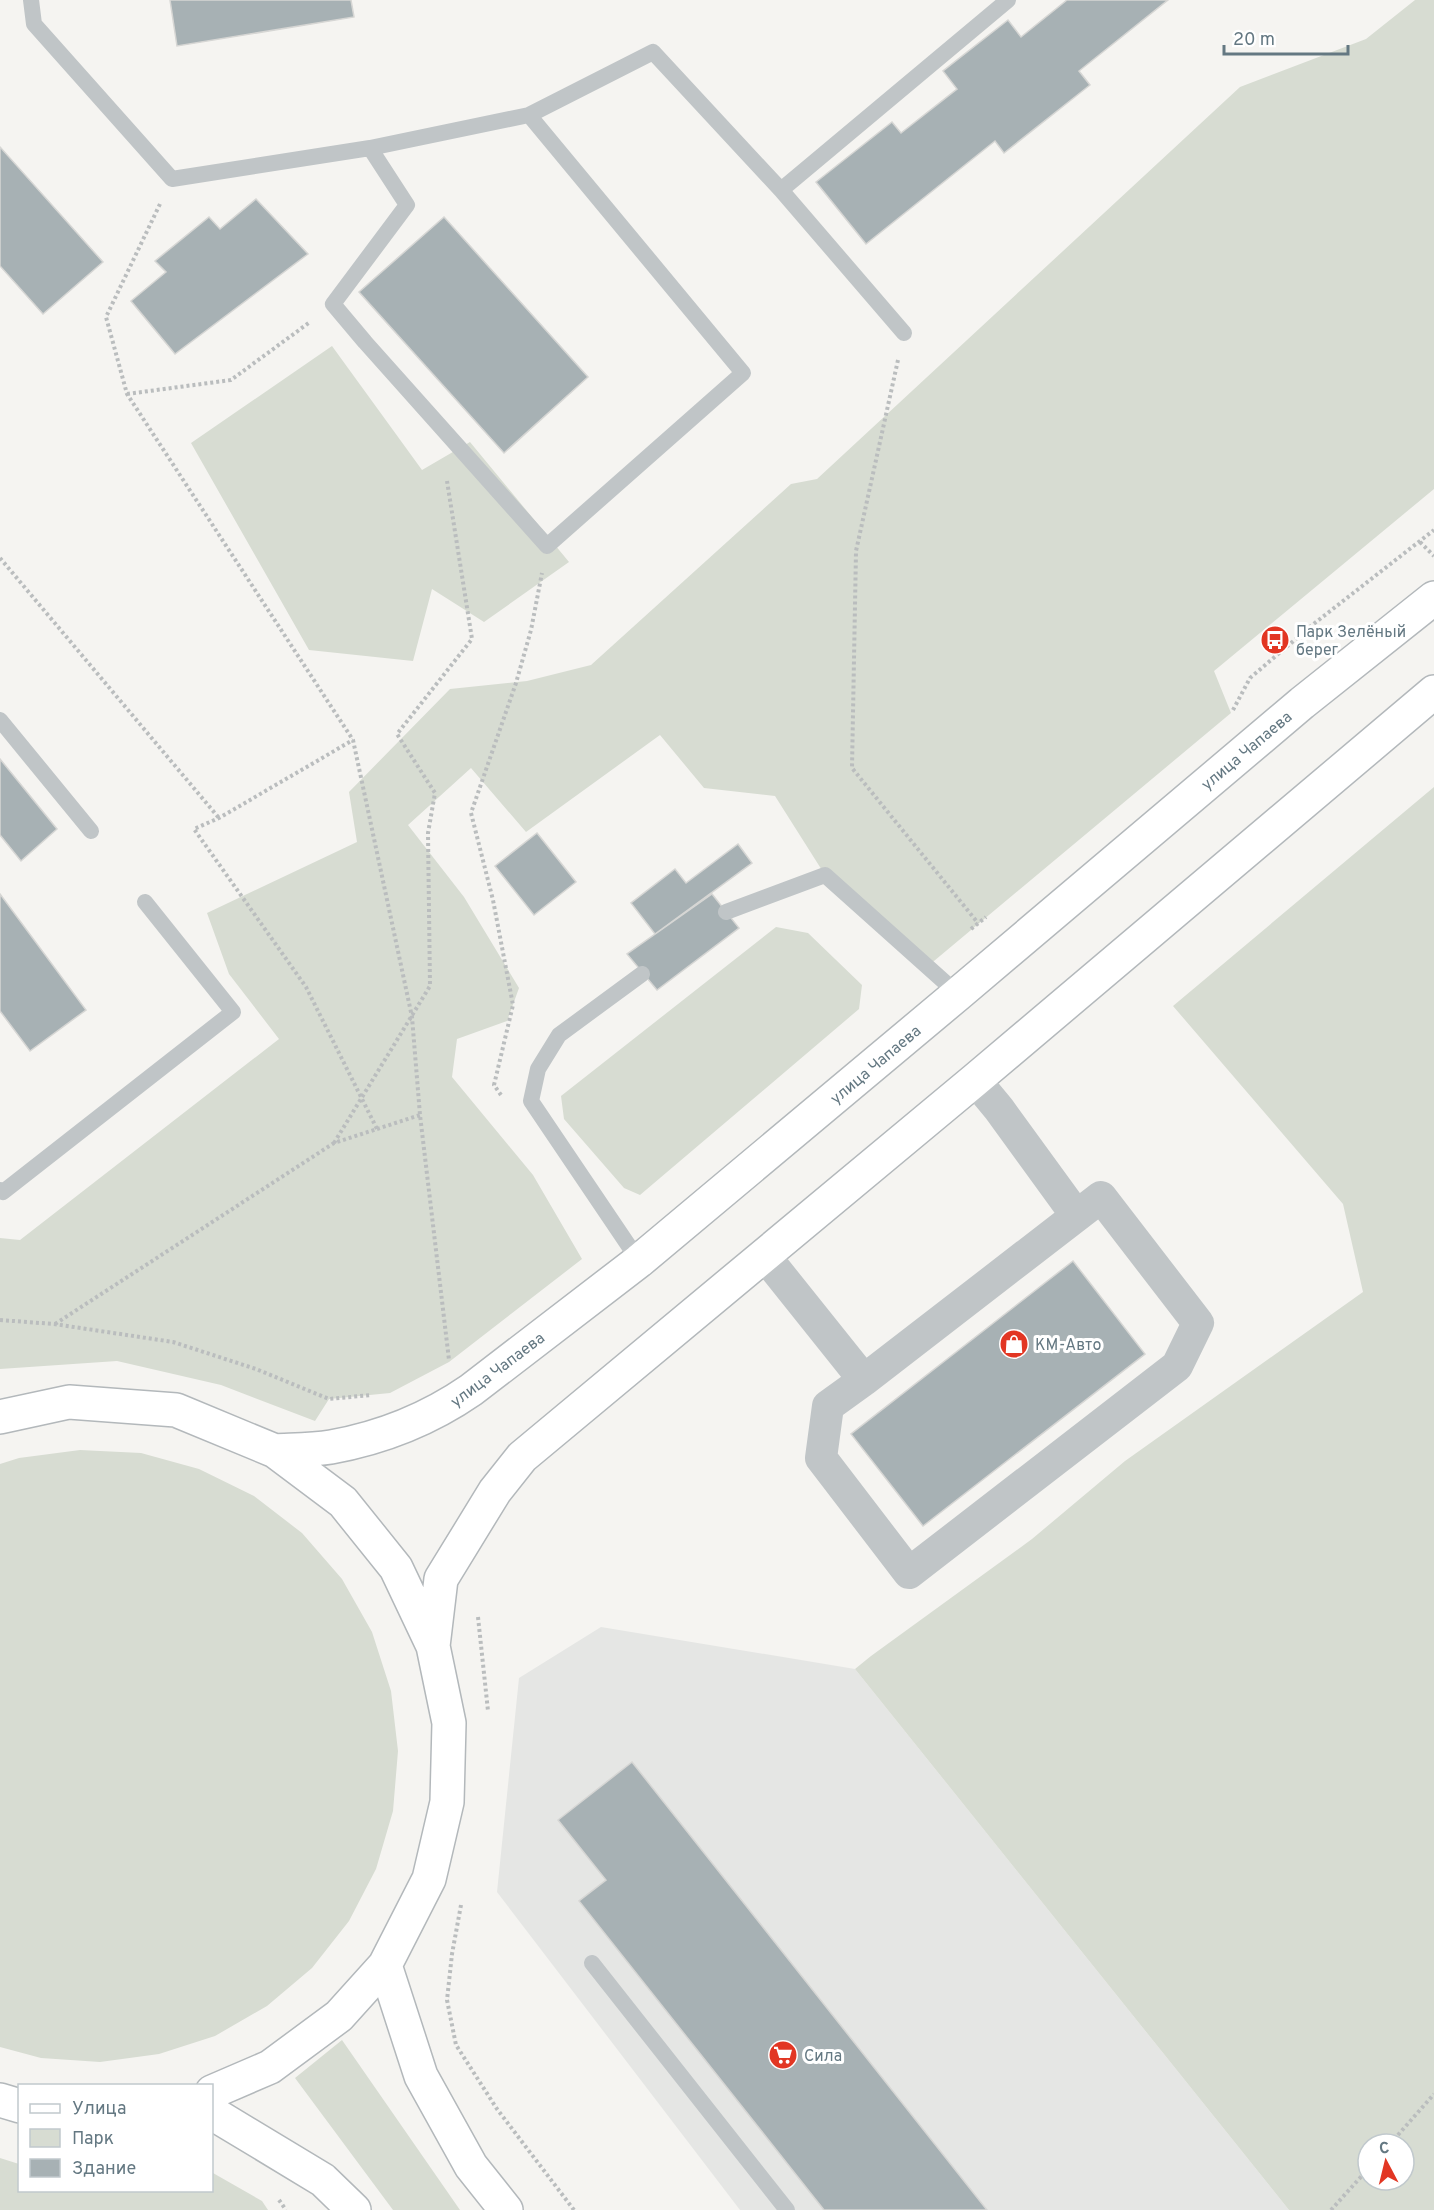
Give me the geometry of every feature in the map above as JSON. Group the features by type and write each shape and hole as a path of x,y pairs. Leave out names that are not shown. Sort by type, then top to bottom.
{"main road":[{"name":"улица Чапаева","path":"275,1451 329,1448 379,1435 446,1407 639,1261 1302,703 1434,598"},
{"path":"432,1646 441,1579 495,1491 522,1457 975,1080 1434,692"},
{"path":"0,1417 69,1402 176,1410 275,1451 343,1502 396,1569 432,1646 449,1723 447,1803 429,1880 385,1965 339,2016 270,2067 213,2092"},
{"path":"385,1965 421,2076 471,2166 506,2210"},
{"path":"0,2100 18,2105"},
{"path":"213,2114 323,2180 354,2210"}],"street":[{"path":"975,1080 999,1109 1076,1215"},
{"path":"1101,1197 1198,1323 1177,1366 909,1573 821,1458 828,1406 864,1380 1101,1197"},
{"path":"764,1255 864,1380"}],"lane":[{"path":"31,0 34,24 172,179 370,148 529,115 653,52 781,190 904,333"},
{"path":"781,190 1008,0"},
{"path":"370,148 407,205 333,304 547,546 743,373 529,115"},
{"path":"0,720 91,831"},
{"path":"726,912 825,875 958,994"},
{"path":"0,1190 3,1192 233,1012 145,902"},
{"path":"639,1261 531,1101 538,1069 559,1035 642,974"},
{"path":"592,1963 787,2210"}],"path":[{"path":"172,179 106,317 127,394 353,740 412,1017 420,1115 449,1362 458,1355"},
{"path":"127,394 231,380 333,304"},
{"path":"904,333 856,551 852,768 978,923"},
{"path":"334,1143 430,986 428,833 435,793 397,734 472,639 446,475"},
{"path":"1231,713 1250,678 1311,626 1434,530"},
{"path":"1420,542 1434,556"},
{"path":"506,1104 494,1085 513,1005 493,900 471,813 516,683 531,630 547,546"},
{"path":"0,558 219,818"},
{"path":"353,740 219,818 194,828 306,987 377,1129"},
{"path":"54,1324 334,1143 420,1115"},
{"path":"0,1320 54,1324 173,1342 256,1369 329,1399 380,1394"},
{"path":"1401,2132 1434,2094"},
{"path":"1331,2210 1356,2182"}],"shaded area":[{"path":"601,1627 855,1669 1289,2210 740,2210 497,1892 519,1678"}],"green space":[{"path":"1415,0 1434,0 1434,489 1214,671 1231,713 928,966 825,875 775,796 704,788 660,735 526,832 471,768 408,825 464,897 519,988 507,1021 457,1039 452,1077 533,1175 582,1259 449,1362 390,1393 329,1399 315,1421 221,1385 117,1361 0,1369 0,1238 20,1240 279,1039 229,974 207,913 357,842 349,792 450,689 527,681 591,665 791,484 817,479 1240,87 1366,39"},
{"path":"332,346 422,470 470,442 569,562 484,622 432,589 413,661 309,650 191,443"},
{"path":"1434,787 1434,2210 1289,2210 855,1669 1032,1539 1125,1461 1363,1292 1343,1204 1173,1006"},
{"path":"776,927 808,933 862,985 859,1009 640,1195 624,1188 564,1119 561,1096"},
{"path":"80,1450 141,1453 199,1469 254,1496 302,1533 342,1579 372,1632 391,1691 398,1751 393,1811 376,1869 349,1921 312,1968 267,2006 215,2036 159,2054 100,2062 41,2058 0,2047 0,1464 19,1458"},
{"path":"342,2040 460,2210 393,2210 295,2078"},
{"path":"0,2158 18,2164 18,2192 213,2192 213,2173 262,2201 268,2210 0,2210"}],"building":[{"path":"170,0 351,0 354,17 177,46"},
{"path":"1067,0 1168,0 1079,71 1090,85 1004,153 995,141 866,244 816,182 892,122 901,133 957,89 943,71 1008,20 1021,37"},
{"path":"0,147 103,262 43,314 0,266"},
{"path":"256,199 308,254 175,354 131,301 166,272 155,261 209,217 220,229"},
{"path":"444,217 588,377 504,453 359,292"},
{"path":"0,759 57,829 21,861 0,835"},
{"path":"537,833 576,882 534,915 495,866"},
{"path":"738,844 752,863 655,934 631,903 675,869 686,883"},
{"path":"0,894 86,1010 30,1051 0,1011"},
{"path":"712,894 739,928 657,990 627,954"},
{"path":"1073,1261 1145,1354 923,1526 851,1434"},
{"name":"Сила","path":"632,1762 987,2210 824,2210 579,1901 606,1880 558,1820"}],"place":[{"name":"Парк Зелёный берег","path":"1275,640"},
{"name":"КМ-Авто","path":"1014,1344"},
{"name":"Сила","path":"783,2055"}]}
